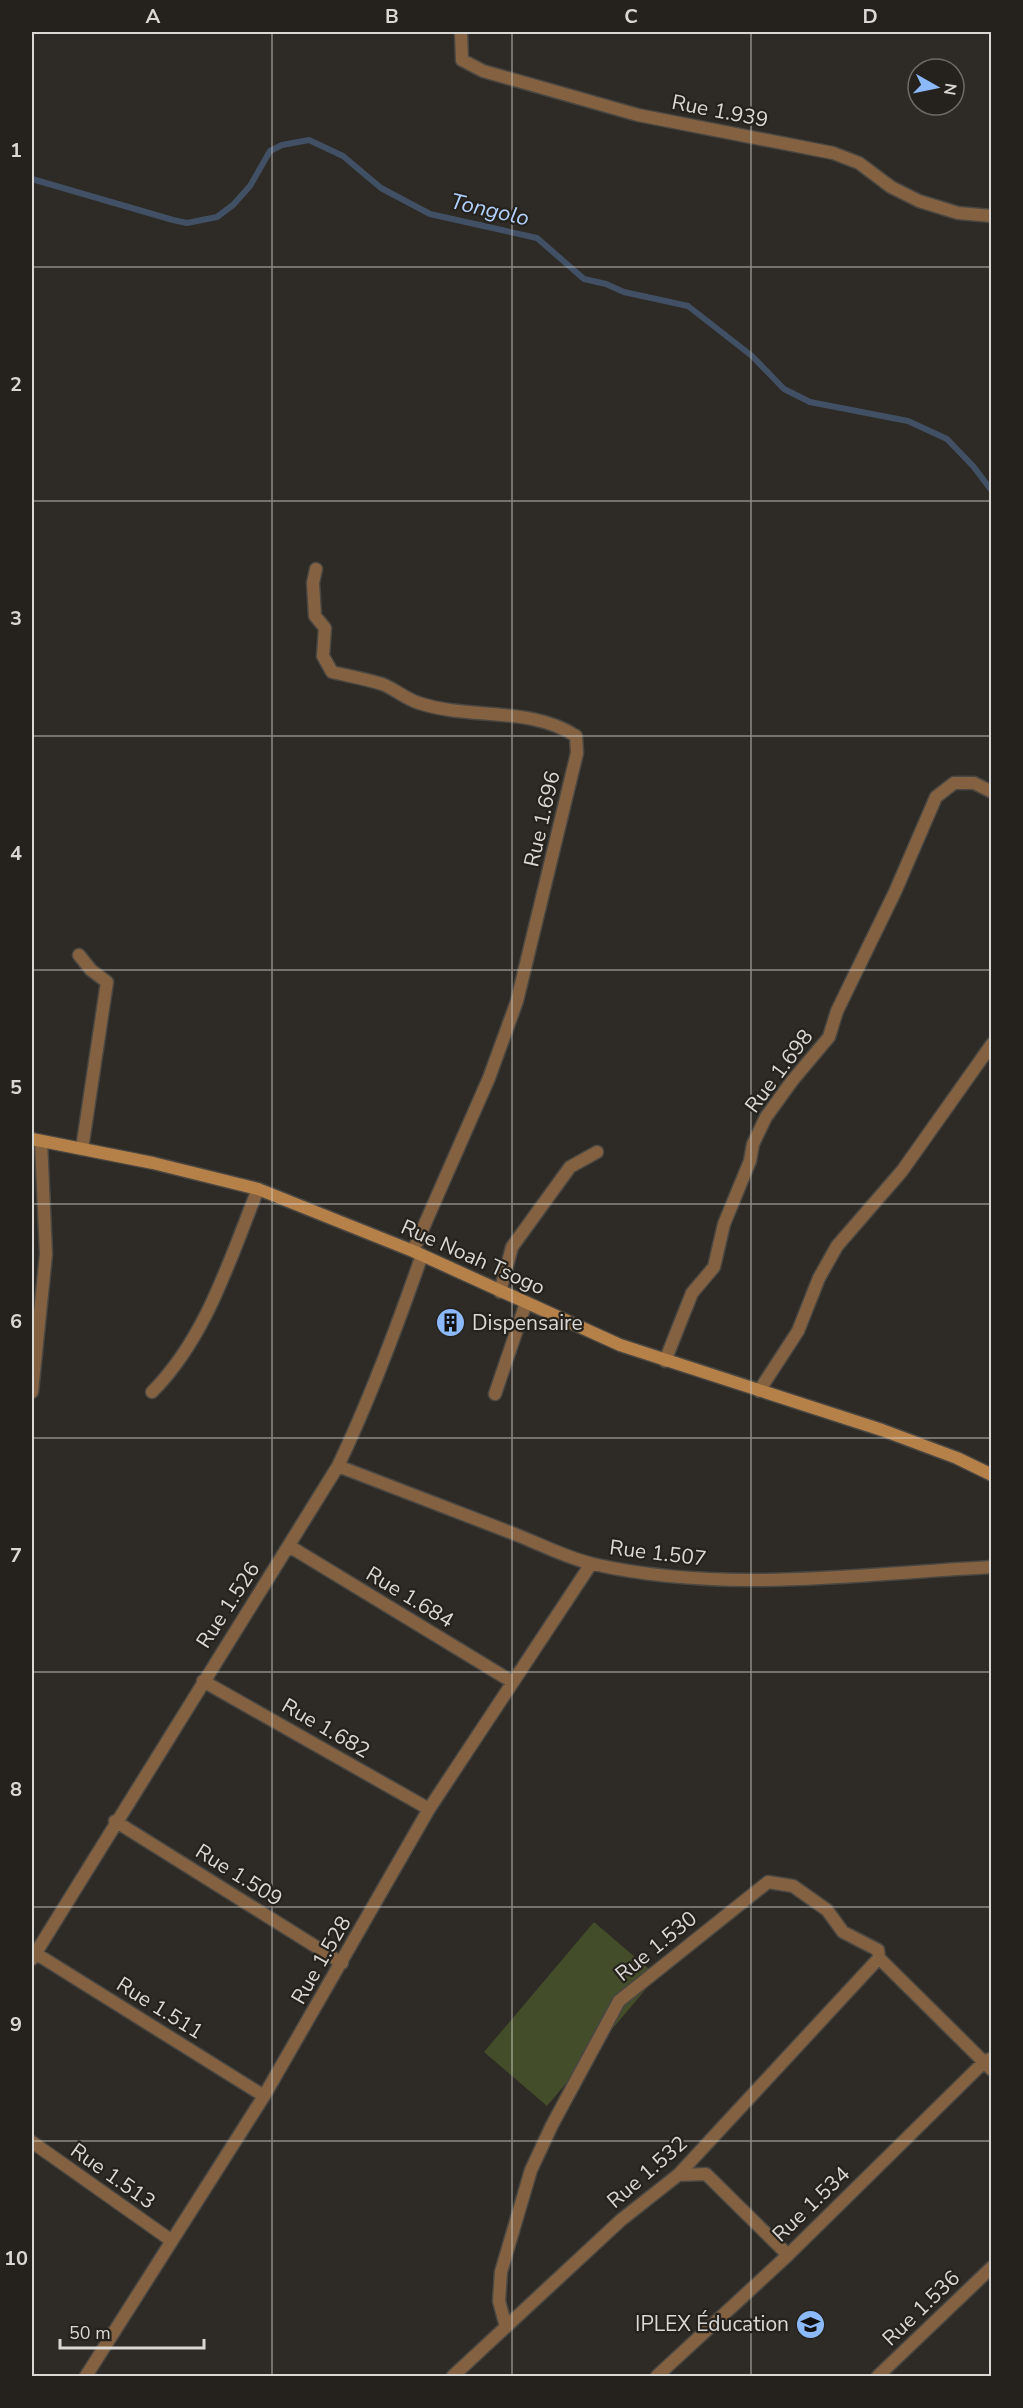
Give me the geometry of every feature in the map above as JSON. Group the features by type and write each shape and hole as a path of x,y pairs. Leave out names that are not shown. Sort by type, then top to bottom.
{"main road":[{"name":"Rue Noah Tsogo","path":"36,1140 153,1163 258,1189 418,1253 620,1345 882,1430 957,1458 992,1475"}],"street":[{"name":"Rue 1.939","path":"461,32 462,60 483,71 638,115 833,153 859,163 891,187 919,201 958,213 992,216"},
{"name":"Rue 1.696","path":"316,568 313,583 315,616 325,628 323,656 332,672 383,685 419,703 466,712 540,721 565,729 576,736 577,753 517,1001 489,1078 418,1253"},
{"name":"Rue 1.698","path":"665,1361 692,1293 714,1267 724,1224 750,1161 753,1144 766,1117 792,1081 829,1037 837,1011 895,892 936,797 954,783 974,783 992,792"},
{"path":"79,955 91,970 107,982 82,1149"},
{"path":"759,1391 798,1331 819,1278 837,1246 902,1171 992,1044"},
{"path":"32,1392 46,1254 36,1140"},
{"path":"500,1292 512,1246 570,1167 597,1152"},
{"path":"152,1392 173,1371 217,1292 258,1189"},
{"name":"Rue 1.526","path":"33,1956 338,1466 369,1400 418,1253"},
{"path":"495,1394 526,1303"},
{"name":"Rue 1.507","path":"338,1466 591,1564 688,1578 747,1582 794,1581 873,1573 992,1567"},
{"name":"Rue 1.684","path":"289,1546 511,1682"},
{"name":"Rue 1.528","path":"86,2376 264,2096 429,1809 591,1564"},
{"name":"Rue 1.682","path":"203,1681 429,1809"},
{"name":"Rue 1.509","path":"115,1821 342,1963"},
{"name":"Rue 1.530","path":"506,2327 498,2301 501,2272 531,2170 552,2125 619,2001 768,1882 793,1886 827,1910 843,1932 878,1950 879,1958 989,2064"},
{"name":"Rue 1.511","path":"33,1956 264,2096"},
{"name":"Rue 1.532","path":"453,2376 621,2220 678,2175 879,1958"},
{"name":"Rue 1.534","path":"657,2376 989,2064"},
{"name":"Rue 1.513","path":"32,2142 172,2241"},
{"path":"678,2175 706,2175 788,2254"},
{"name":"Rue 1.536","path":"878,2376 992,2267"}],"green space":[{"path":"594,1922 657,1976 547,2106 484,2052"}],"waterway":[{"name":"Tongolo","path":"32,179 187,223 217,217 233,205 250,186 270,151 282,145 309,140 343,156 381,188 430,214 537,238 584,279 606,284 624,292 688,306 752,356 784,389 810,402 908,421 947,439 973,466 992,491"}],"place":[{"name":"Dispensaire","path":"451,1323"},
{"name":"IPLEX Éducation","path":"810,2324"}]}
